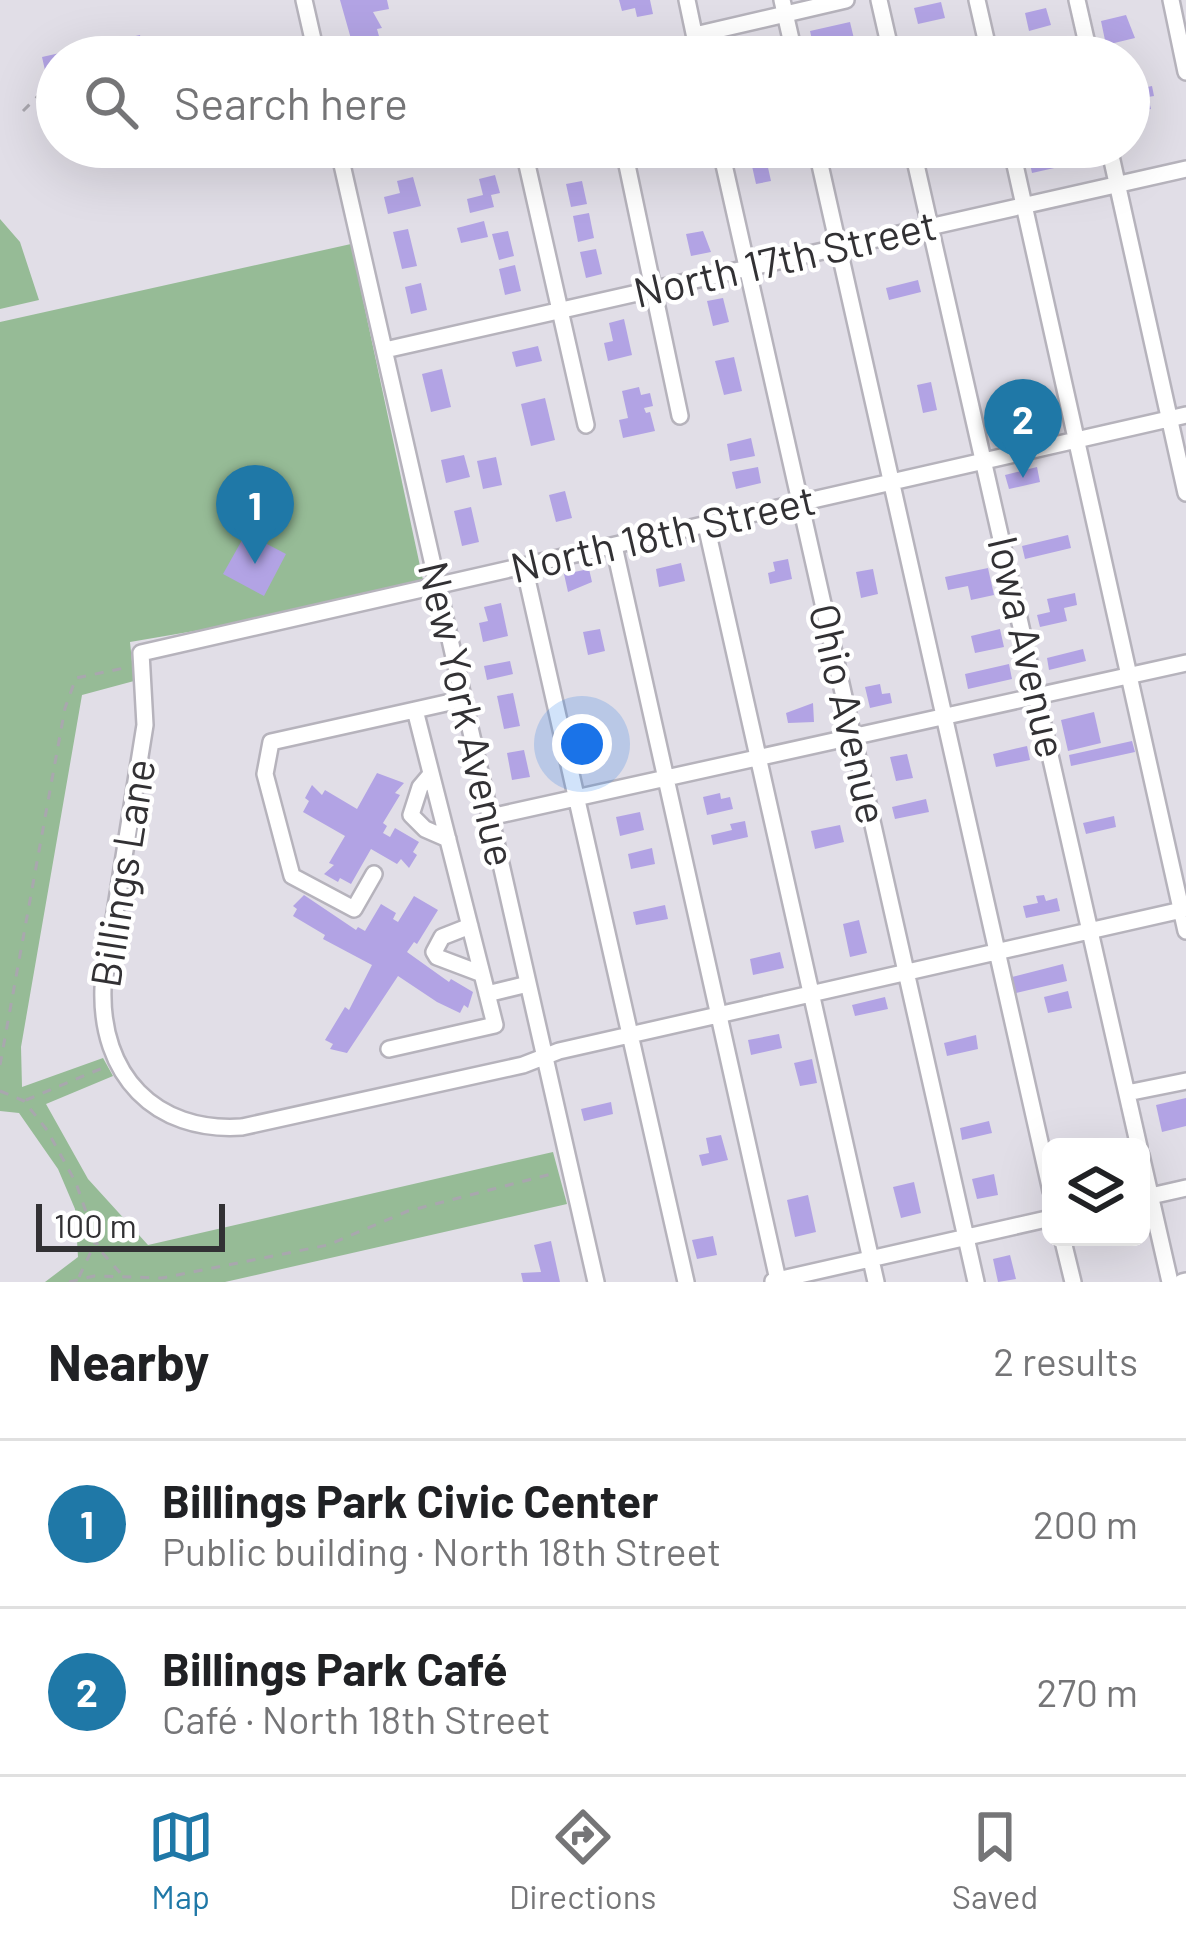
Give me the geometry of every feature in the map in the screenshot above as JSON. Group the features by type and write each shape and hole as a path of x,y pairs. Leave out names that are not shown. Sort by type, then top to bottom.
{"street":[{"path":"304,0 312,36"},
{"path":"687,0 694,35 784,7 846,0"},
{"path":"879,0 887,36"},
{"path":"977,0 985,36"},
{"path":"1077,0 1085,36"},
{"path":"1171,0 1186,72"},
{"name":"New York Avenue","path":"343,168 596,1282"},
{"path":"528,168 586,425"},
{"path":"628,168 680,416"},
{"name":"Ohio Avenue","path":"725,168 976,1282"},
{"path":"821,168 1042,1150"},
{"name":"Iowa Avenue","path":"917,168 1137,1138"},
{"path":"1016,168 1186,931"},
{"path":"1114,168 1178,417 1186,493"},
{"name":"North 17th Street","path":"385,350 1186,169"},
{"name":"North 18th Street","path":"142,658 1178,417"},
{"path":"706,525 876,1282"},
{"path":"614,545 774,1281 1042,1221"},
{"path":"524,566 686,1282"},
{"name":"Billings Lane","path":"142,658 145,724 103,988 104,1026 117,1062 138,1092 183,1121 230,1128 524,1066 630,1035 1184,910"},
{"path":"490,817 1186,663"},
{"path":"374,874 354,909 292,876 266,774 271,742 464,699"},
{"path":"388,1049 495,1025 415,710"},
{"path":"431,774 420,787 412,814 425,829 448,839"},
{"path":"470,926 442,937 434,952 482,974"},
{"path":"487,994 528,984"},
{"path":"1127,1094 1186,1081"},
{"path":"1150,1196 1186,1188"},
{"name":"Iowa Avenue","path":"1150,1211 1170,1282"},
{"path":"1064,1246 1073,1282"}],"path":[{"path":"22,111 36,98"},
{"path":"0,1065 65,708 76,678 142,658"},
{"path":"24,1101 117,1062"},
{"path":"0,1091 24,1101 47,1130 76,1183 96,1242 124,1277"},
{"path":"69,1282 162,1278 328,1245 408,1210 570,1169"},
{"path":"77,1280 96,1242"}],"green space":[{"path":"0,219 20,242 39,300 0,309"},
{"path":"351,244 423,580 247,622 130,642 134,681 82,695 21,1047 22,1087 103,1058 113,1076 46,1104 88,1179 148,1245 553,1152 567,1204 225,1282 45,1282 78,1257 75,1209 58,1169 19,1113 0,1111 0,322"}],"building":[{"path":"340,0 387,0 389,9 373,12 382,28 377,29 379,36 350,36"},
{"path":"619,0 650,0 653,14 637,17 635,8 622,11"},
{"path":"941,2 945,18 918,24 914,8"},
{"path":"1046,8 1051,25 1029,31 1025,13"},
{"path":"1126,15 1134,36 1104,36 1101,21"},
{"path":"850,22 853,36 811,36 810,31"},
{"path":"752,168 768,168 771,181 756,184"},
{"path":"495,175 500,193 491,195 494,207 470,213 467,199 483,195 479,179"},
{"path":"413,177 421,206 388,214 384,197 400,193 397,181"},
{"path":"582,181 587,204 571,207 566,184"},
{"path":"589,213 594,238 578,242 573,216"},
{"path":"484,221 488,237 461,243 457,228"},
{"path":"408,229 417,266 402,269 393,232"},
{"path":"508,231 514,256 499,260 492,234"},
{"path":"703,231 711,252 691,256 686,234"},
{"path":"596,249 602,274 586,278 580,252"},
{"path":"515,265 521,291 505,295 499,269"},
{"path":"918,280 921,292 889,300 886,288"},
{"path":"421,283 427,310 411,314 405,287"},
{"path":"723,298 729,322 713,326 707,301"},
{"path":"624,319 632,355 608,361 604,343 613,341 609,323"},
{"path":"538,346 542,361 516,367 512,352"},
{"path":"734,357 742,391 724,395 715,361"},
{"path":"442,369 451,407 431,412 422,374"},
{"path":"931,382 937,410 923,413 917,385"},
{"path":"639,387 641,395 650,393 653,406 644,408 650,412 655,431 623,438 619,420 628,418 622,391"},
{"path":"545,398 555,440 531,446 521,404"},
{"path":"751,438 755,456 730,461 727,444"},
{"path":"464,455 470,477 446,483 441,460"},
{"path":"496,457 502,485 483,489 477,461"},
{"path":"758,467 761,483 736,489 732,472"},
{"path":"1037,467 1040,482 1009,489 1005,475"},
{"path":"565,491 572,518 556,522 549,495"},
{"path":"471,507 479,542 462,546 454,511"},
{"path":"246,533 286,554 264,596 223,574"},
{"path":"1068,535 1071,548 1025,559 1022,546"},
{"path":"788,559 792,579 770,584 773,562"},
{"path":"681,563 685,581 659,587 656,569"},
{"path":"988,568 994,595 971,600 968,586 948,590 945,577"},
{"path":"589,569 592,582 568,592 564,574"},
{"path":"873,569 878,594 861,598 856,572"},
{"path":"1075,593 1077,605 1064,608 1067,621 1040,627 1037,615 1050,612 1047,599"},
{"path":"501,603 508,636 483,642 479,623 488,621 484,607"},
{"path":"600,629 605,651 588,655 583,632"},
{"path":"1000,629 1004,647 975,653 971,636"},
{"path":"1083,649 1086,661 1049,670 1047,658"},
{"path":"510,661 513,674 487,680 484,666"},
{"path":"1009,664 1012,679 968,689 965,674"},
{"path":"880,684 882,694 890,693 892,703 870,708 865,687"},
{"path":"513,693 520,726 504,729 497,696"},
{"path":"813,703 814,722 788,723 786,713"},
{"path":"1094,712 1101,743 1068,751 1061,720"},
{"path":"1132,741 1135,752 1071,766 1069,755"},
{"path":"1027,746 1030,760 996,767 993,754"},
{"path":"524,750 530,777 512,780 507,753"},
{"path":"907,754 913,778 896,781 890,757"},
{"path":"377,773 404,783 395,793 400,795 383,823 387,826 383,833 390,837 395,828 419,842 413,852 417,855 409,868 401,859 397,864 371,849 351,884 340,878 338,882 324,874 334,865 329,863 345,836 303,812 309,801 305,798 312,785 322,795 325,790 357,809"},
{"path":"720,793 721,799 730,797 733,809 707,815 703,797"},
{"path":"926,799 929,812 895,819 892,807"},
{"path":"640,812 644,830 620,836 616,817"},
{"path":"1114,816 1116,827 1086,834 1083,823"},
{"path":"745,821 748,837 713,845 711,835"},
{"path":"840,825 844,842 815,849 811,831"},
{"path":"652,848 655,864 631,869 628,854"},
{"path":"304,895 356,930 365,931 381,904 396,913 393,919 398,922 414,896 438,910 407,952 449,982 473,992 468,1008 464,1005 460,1013 398,976 347,1053 330,1049 333,1044 325,1040 345,1007 349,1010 372,965 323,939 325,935 293,916 297,909 293,906"},
{"path":"1044,895 1046,901 1057,898 1060,911 1026,918 1023,906 1038,903 1036,896"},
{"path":"665,905 668,919 636,925 633,912"},
{"path":"859,920 867,953 850,957 843,924"},
{"path":"780,952 784,968 753,975 750,959"},
{"path":"1063,964 1067,981 1012,994 1008,978"},
{"path":"1068,991 1072,1008 1048,1013 1044,997"},
{"path":"885,997 888,1009 855,1016 852,1005"},
{"path":"779,1034 782,1048 751,1055 748,1040"},
{"path":"976,1035 978,1049 947,1056 944,1043"},
{"path":"812,1059 817,1083 800,1086 794,1063"},
{"path":"1186,1098 1186,1126 1162,1132 1156,1105"},
{"path":"611,1102 613,1114 584,1121 581,1109"},
{"path":"989,1121 992,1133 962,1140 960,1128"},
{"path":"721,1135 728,1160 702,1166 699,1155 709,1153 706,1138"},
{"path":"994,1174 998,1195 977,1199 972,1179"},
{"path":"914,1182 921,1213 901,1218 893,1187"},
{"path":"808,1195 816,1232 795,1237 787,1200"},
{"path":"713,1236 717,1255 697,1259 692,1240"},
{"path":"551,1241 560,1282 523,1282 521,1273 541,1272 534,1245"},
{"path":"1010,1255 1016,1279 998,1282 993,1259"}],"place":[{"name":"Billings Park Café","path":"1023,478"},
{"name":"Billings Park Civic Center","path":"255,564"}]}
